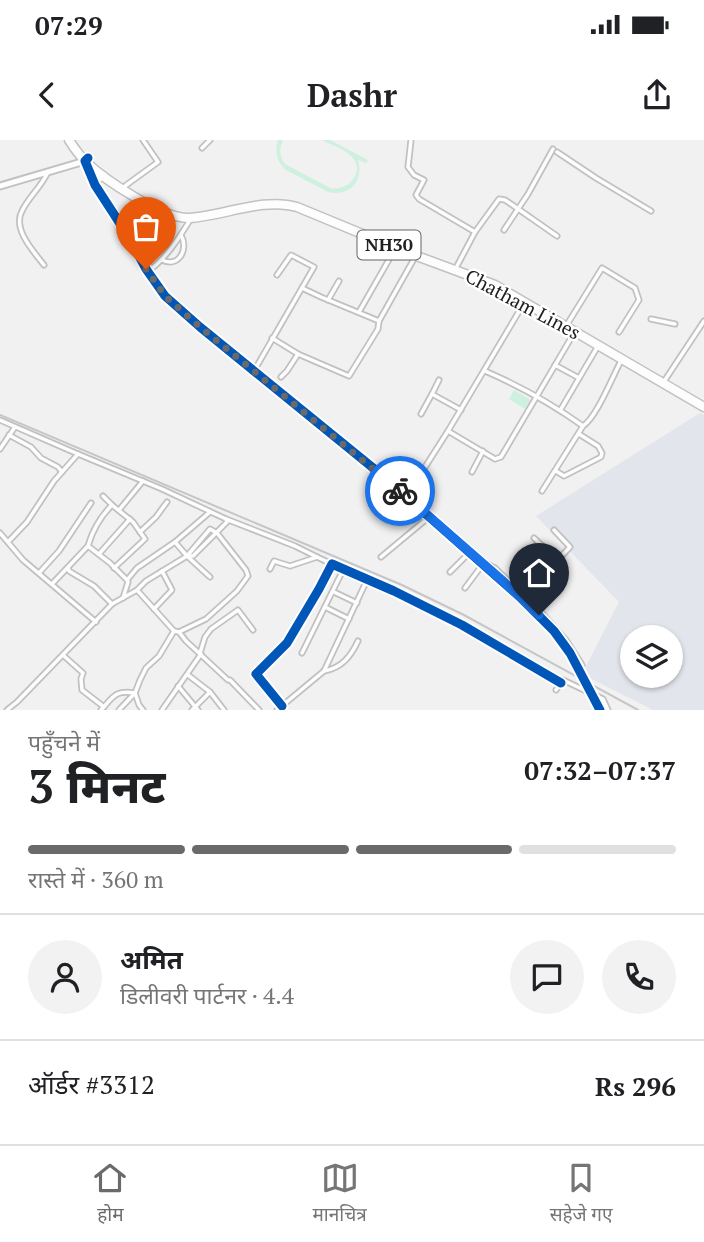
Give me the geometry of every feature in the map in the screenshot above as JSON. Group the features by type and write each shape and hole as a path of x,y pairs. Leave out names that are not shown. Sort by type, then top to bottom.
{"highway":[{"name":"Chatham Lines","path":"71,140 103,176 169,215 191,218 285,204 396,248 490,279 703,403"},
{"name":"Chatham Lines","path":"87,160 125,186 178,214 197,214 275,200 290,202 495,285 703,403"},
{"path":"94,183 103,176"}],"street":[{"path":"125,186 158,162 143,140"},
{"path":"202,148 210,140"},
{"path":"411,140 408,167 414,175 424,180 416,195 475,232"},
{"path":"504,230 555,150 651,211"},
{"path":"0,186 87,160 94,183 165,296 406,497 539,615 569,653 600,710"},
{"path":"44,265 24,238 20,217 47,172"},
{"path":"457,266 475,232 499,199 518,208 557,236"},
{"path":"148,272 162,260 191,218"},
{"path":"162,260 174,262 181,255 185,247 181,235"},
{"path":"359,312 396,248"},
{"path":"254,371 314,267 290,255 277,275"},
{"path":"272,338 298,354 349,376 378,328 379,321 416,255"},
{"path":"568,323 602,268 635,288 639,300 619,332"},
{"path":"328,300 339,281"},
{"path":"302,288 379,321"},
{"path":"406,497 525,302"},
{"path":"651,319 675,324"},
{"path":"665,380 704,321"},
{"path":"448,431 495,459 501,457 576,331"},
{"path":"561,410 599,345"},
{"path":"281,377 298,354"},
{"path":"542,491 583,426 593,415 622,358"},
{"path":"555,365 579,378"},
{"path":"484,371 537,396 583,426"},
{"path":"421,414 439,380"},
{"path":"432,394 461,410"},
{"path":"0,420 317,556 462,625 561,683"},
{"path":"0,449 15,427"},
{"path":"555,471 564,476 601,457 598,446 579,434"},
{"path":"9,435 31,447 41,458 62,472"},
{"path":"472,472 483,452"},
{"path":"8,542 78,454"},
{"path":"118,510 143,481"},
{"path":"103,496 130,519 145,539 114,568"},
{"path":"140,532 167,502"},
{"path":"39,573 59,551 91,503"},
{"path":"52,584 88,546 90,538 111,505"},
{"path":"123,599 127,580 137,568 175,542 210,512"},
{"path":"382,557 429,517"},
{"path":"99,554 130,519"},
{"path":"217,533 227,522 226,519"},
{"path":"7,710 112,604 187,556 210,529 217,533 248,576 237,591 206,619 177,631 166,642 159,656 146,668 135,693 119,710"},
{"path":"524,596 570,547 554,530"},
{"path":"0,533 23,560 96,622"},
{"path":"534,538 557,560"},
{"path":"175,542 210,577"},
{"path":"88,546 127,580"},
{"path":"450,572 470,552"},
{"path":"270,569 274,561 290,566 317,556"},
{"path":"482,562 495,568 556,628 582,665"},
{"path":"465,588 482,562"},
{"path":"332,564 287,643 256,674 280,708 324,671 368,580"},
{"path":"513,586 533,567"},
{"path":"68,568 94,586 112,604"},
{"path":"302,653 343,570"},
{"path":"155,608 172,590 162,571"},
{"path":"137,590 259,710"},
{"path":"333,591 357,603"},
{"path":"325,607 349,619"},
{"path":"162,710 201,654 205,637 211,629 238,610 253,630"},
{"path":"324,671 334,669 350,657 358,641"},
{"path":"63,655 83,673 80,679 82,690 103,709 116,694 123,691 135,693"},
{"path":"188,675 210,692 224,710"},
{"path":"556,690 563,680 603,699 608,710"},
{"path":"178,686 195,709 210,692"},
{"path":"135,693 143,710"}],"shaded area":[{"path":"700,413 704,415 704,710 653,710 582,674 619,602 536,516"}],"green space":[{"path":"278,140 283,140 280,152 285,164 330,188 349,184 356,174 356,163 342,149 322,140 330,140 368,160 366,163 358,160 359,175 349,190 328,192 283,167 276,153"},
{"path":"514,390 531,400 525,409 509,399"}],"railway":[{"path":"0,415 402,585 464,615 638,710"}],"cycle path":[{"path":"88,158 85,161 95,185 165,296 383,476 521,598 554,631 570,653 600,710"},
{"path":"282,706 256,674 287,643 332,564 462,625 561,683"}],"way so far":[{"path":"146,269 165,296 200,327 400,491"}],"route":[{"path":"400,491 539,615"}]}
